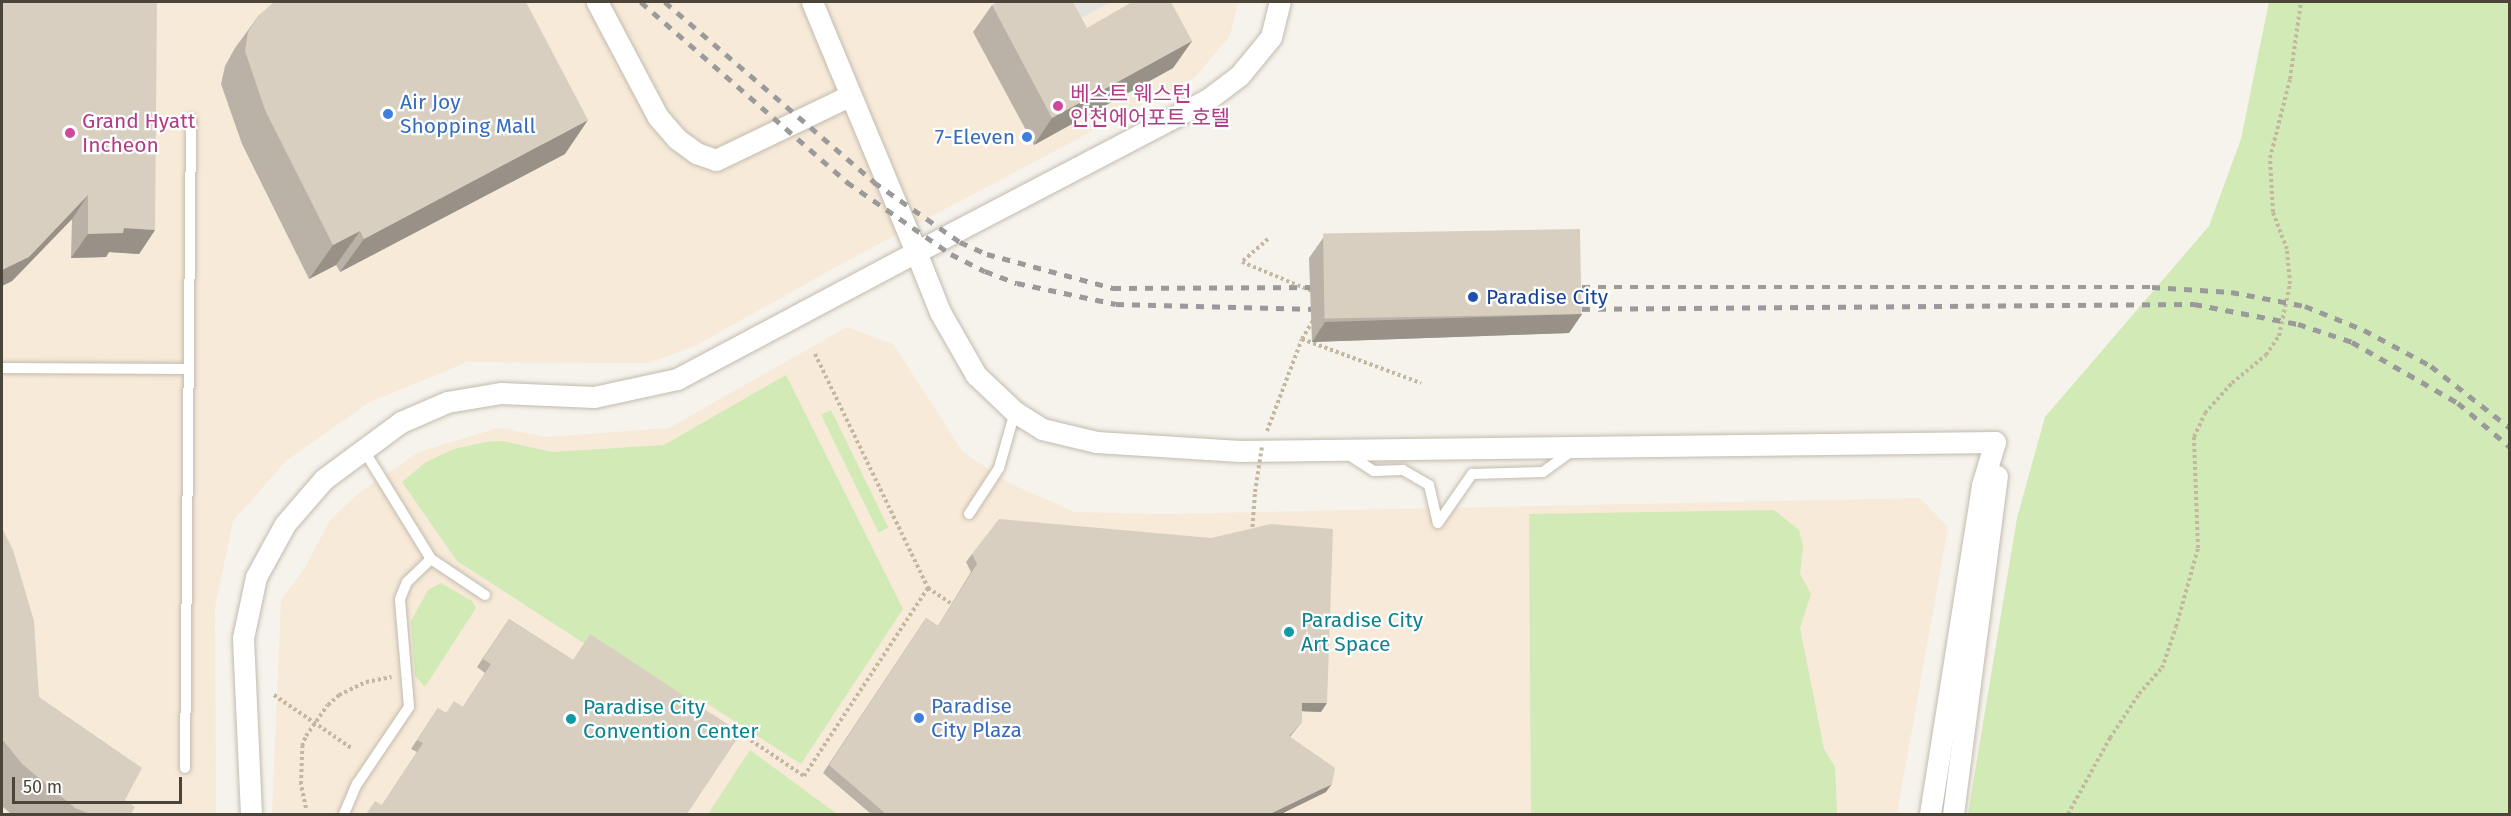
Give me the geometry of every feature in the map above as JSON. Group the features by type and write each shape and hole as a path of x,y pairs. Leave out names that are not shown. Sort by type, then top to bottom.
{"street":[{"path":"597,2 658,117 677,139 696,153 716,160 849,96"},
{"path":"812,2 940,312 976,375 1015,412 1042,429 1096,442 1240,451 1337,447 1995,442"},
{"path":"251,814 243,638 256,577 285,524 324,479 363,448 401,422 447,402 501,393 594,397 677,379 1207,100 1239,76 1270,37 1280,2"},
{"path":"1930,814 1982,485 1995,442"},
{"path":"1953,814 1997,484 1995,442"}],"lane":[{"path":"185,768 191,119"},
{"path":"2,368 187,369"},
{"path":"969,514 999,468 1015,412"},
{"path":"1337,447 1374,471 1403,470 1429,485 1438,523 1472,474 1544,472 1580,445"},
{"path":"363,448 431,559 484,595"},
{"path":"344,814 357,784 409,707 400,599 407,582 431,559"}],"path":[{"path":"2068,814 2110,738 2139,694 2162,668 2176,627 2198,548 2194,437 2201,421 2232,383 2266,355 2279,336 2290,284 2287,249 2272,212 2270,158 2290,79 2301,2"},
{"path":"1268,239 1242,262 1324,296"},
{"path":"1252,539 1262,446 1302,339 1316,315"},
{"path":"1302,339 1421,383"},
{"path":"815,354 928,588 952,604"},
{"path":"746,737 804,776 928,588"},
{"path":"306,808 301,784 302,746 315,723 328,705 351,688 393,677"},
{"path":"274,695 351,748"}],"shaded area":[{"path":"2,2 1238,2 1230,36 1195,77 845,262 693,347 648,363 467,362 368,403 286,461 233,521 215,608 216,814 2,814"},
{"path":"1042,2 1111,2 1057,31"},
{"path":"847,327 893,344 963,452 1011,484 1075,512 1162,514 1920,498 1948,527 1897,814 272,814 281,600 304,569 330,520 360,492 419,452 498,428 548,437 669,428"}],"green space":[{"path":"2269,2 2509,2 2509,814 1968,814 2017,518 2045,417 2209,226 2241,139"},
{"path":"786,375 903,609 801,764 700,699 684,708 457,561 402,482 426,462 454,449 486,442 502,441 552,452 664,445"},
{"path":"831,410 888,528 879,533 821,415"},
{"path":"1774,510 1799,530 1803,546 1800,574 1811,594 1800,628 1824,749 1835,767 1837,814 1531,814 1529,514"},
{"path":"441,583 472,601 476,608 425,687 415,676 411,621 428,590"},
{"path":"750,750 837,814 708,814"}],"building":[{"name":"Grand Hyatt Incheon","path":"2,2 157,2 155,230 124,228 123,233 88,234 88,195 29,257 2,270"},
{"name":"Air Joy Shopping Mall","path":"274,2 526,2 588,120 364,239 360,231 333,245 265,110 245,51 248,32 259,15"},
{"name":"베스트 웨스턴 인천에어포트 호텔","path":"999,2 1073,2 1087,28 1132,2 1171,2 1192,41 1052,118 992,5"},
{"path":"1580,229 1581,314 1325,318 1323,233"},
{"path":"999,519 1211,538 1271,524 1333,529 1327,703 1302,703 1302,722 1289,736 1335,768 1332,784 1270,814 886,814 829,765 926,618 938,626 977,564 972,554"},
{"path":"2,528 13,550 34,621 39,697 142,768 125,800 135,807 131,814 90,814 75,808 22,764 2,739"},
{"name":"Paradise City Convention Center","path":"509,619 573,660 590,634 741,733 687,814 366,814 375,801 382,805 423,743 417,740 438,708 446,713 454,701 463,707 491,664 483,659"}],"railway":[{"path":"641,2 847,182 951,254 985,271 1017,283 1116,304 1326,309"},
{"path":"665,2 874,182 960,242 987,254 1113,288 1326,287"},
{"path":"1566,287 2152,287 2231,292 2305,306 2364,330 2431,366 2510,428"},
{"path":"1566,309 2194,304 2298,324 2352,342 2458,403 2510,447"}],"place":[{"name":"베스트 웨스턴 인천에어포트 호텔","path":"1058,106"},
{"name":"Air Joy Shopping Mall","path":"388,114"},
{"name":"Grand Hyatt Incheon","path":"70,133"},
{"name":"7-Eleven","path":"1027,137"},
{"name":"Paradise City","path":"1473,297"},
{"name":"Paradise City Art Space","path":"1289,632"},
{"name":"Paradise City Plaza","path":"919,718"},
{"name":"Paradise City Convention Center","path":"571,719"}]}
